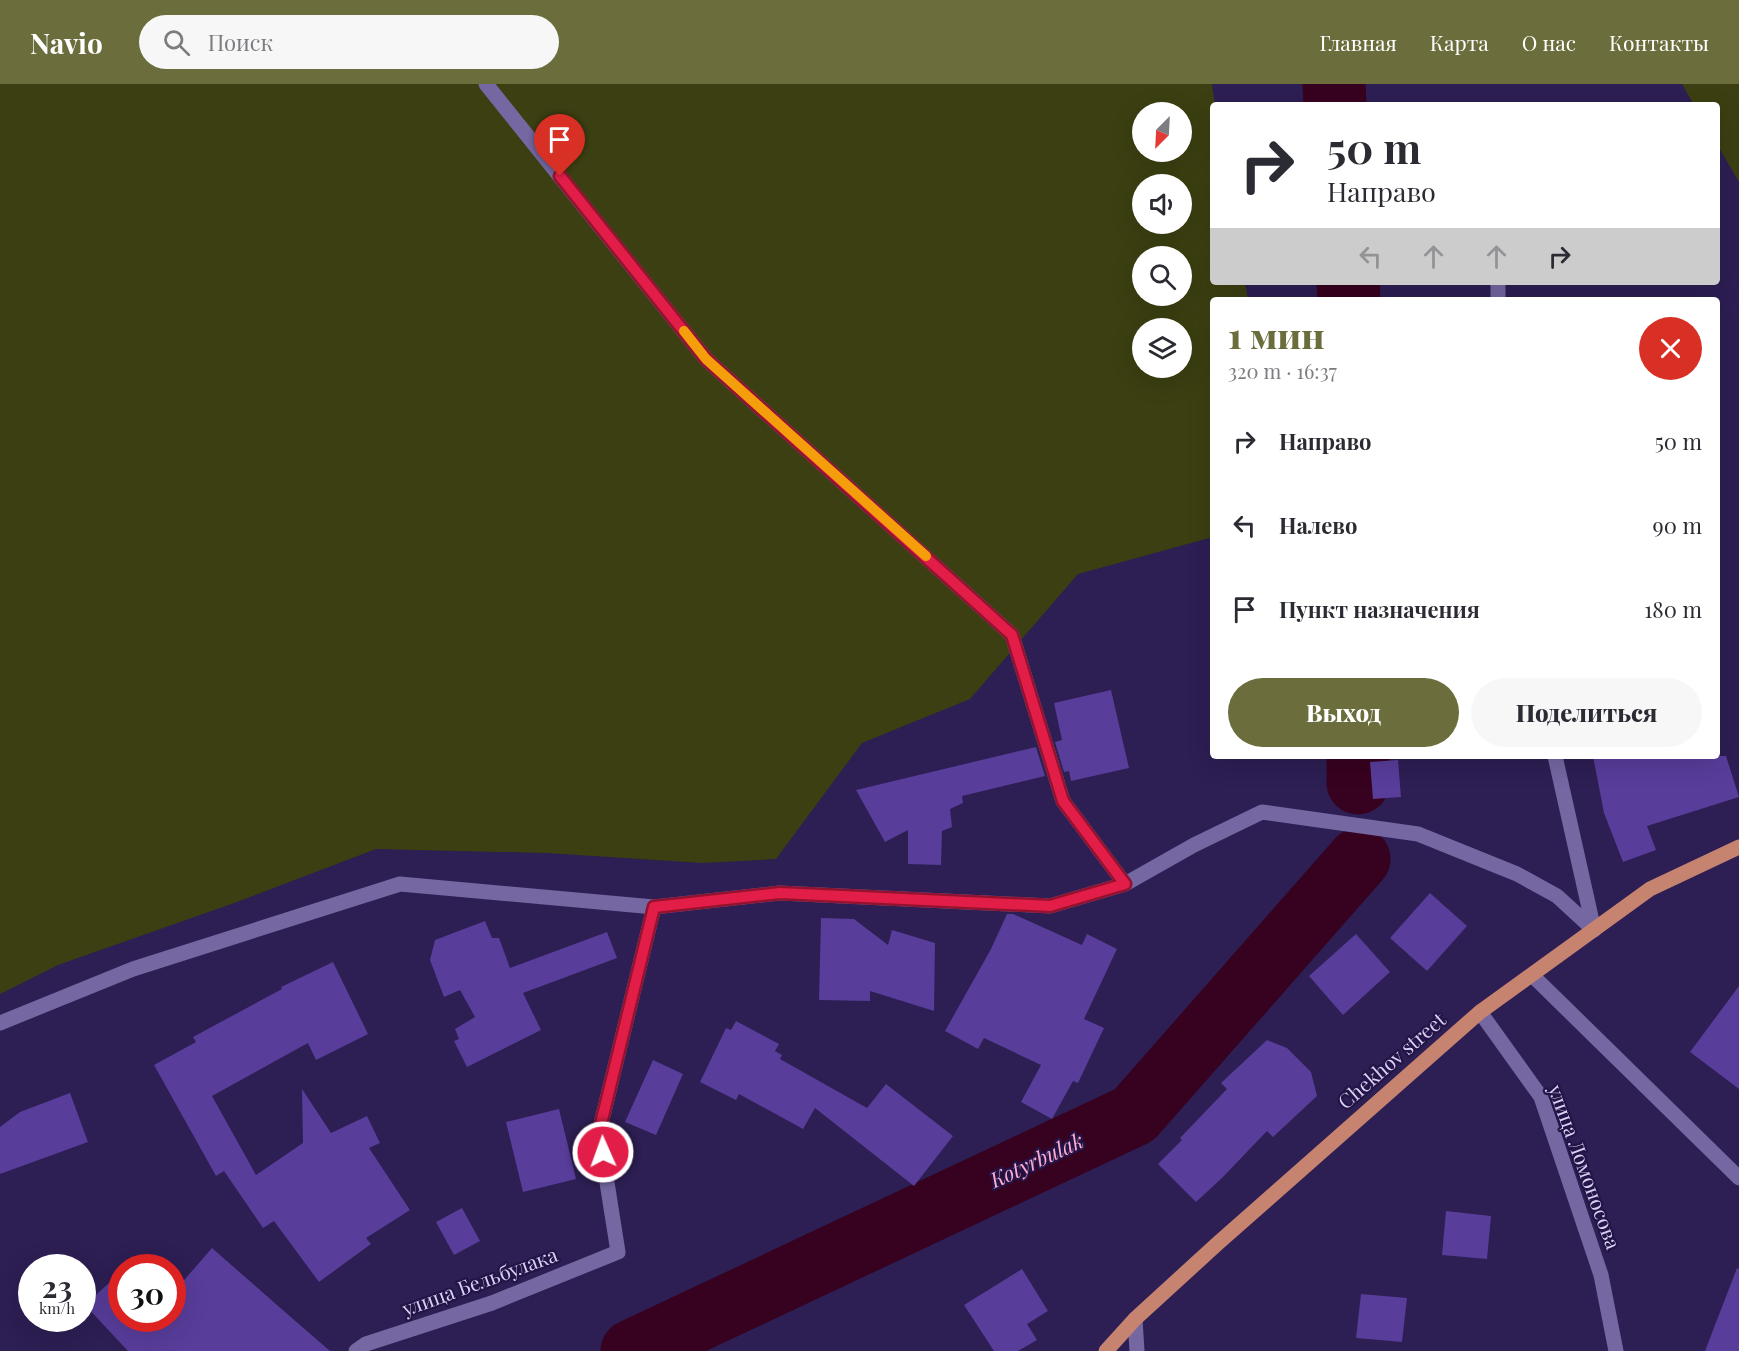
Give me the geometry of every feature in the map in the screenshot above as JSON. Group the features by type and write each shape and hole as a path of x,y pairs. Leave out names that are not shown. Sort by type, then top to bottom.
{"main road":[{"name":"Chekhov street","path":"1106,1351 1135,1319 1480,1012 1650,889 1739,847"}],"street":[{"path":"486,84 706,359 1012,635 1063,801 1125,884"},
{"path":"1556,759 1594,930"},
{"path":"0,1023 133,969 400,884 654,907 780,893 1050,906 1125,884 1194,845 1262,812 1418,834 1518,874 1557,896 1594,930"},
{"name":"улица Бельбулака","path":"357,1351 366,1344 492,1303 618,1252 599,1132 654,907"},
{"path":"1532,975 1739,1178"},
{"name":"улица Ломоносова","path":"1480,1012 1541,1097 1601,1275 1616,1351"},
{"path":"1135,1319 1137,1351"}],"green space":[{"path":"0,84 1212,84 1215,102 1210,102 1210,285 1246,285 1248,297 1210,297 1210,538 1078,574 970,699 862,743 776,859 703,863 546,853 376,849 237,902 58,965 0,994"},
{"path":"1682,84 1739,84 1739,182 1720,149 1720,102 1692,102"}],"building":[{"path":"1111,690 1129,768 1071,781 1069,771 1064,772 1055,742 1062,740 1054,703"},
{"path":"1036,747 1045,776 962,796 963,803 950,809 952,827 942,831 941,865 908,864 908,830 885,842 856,790"},
{"path":"1720,756 1726,756 1739,797 1647,826 1656,850 1623,862 1604,813 1594,759 1720,759"},
{"path":"1398,760 1401,797 1373,799 1370,762"},
{"path":"1430,893 1467,926 1427,971 1390,938"},
{"path":"1007,914 1013,914 1082,945 1087,934 1117,949 1084,1019 1104,1028 1078,1083 1073,1081 1052,1119 1021,1102 1041,1065 984,1038 978,1049 945,1031 991,949"},
{"path":"821,918 854,919 888,945 892,930 935,943 934,1011 870,991 870,1001 819,1000"},
{"path":"485,921 492,938 499,938 510,968 607,932 617,958 523,993 541,1030 467,1067 454,1041 459,1039 455,1029 475,1017 460,990 444,997 430,960 435,940"},
{"path":"1356,934 1390,972 1343,1015 1309,976"},
{"path":"333,962 368,1034 316,1060 308,1043 212,1096 256,1175 303,1143 302,1089 331,1133 367,1116 380,1143 369,1148 410,1210 366,1238 371,1244 319,1282 274,1221 263,1228 224,1171 216,1176 154,1065 196,1042 193,1037 282,989 281,987"},
{"path":"1739,986 1739,1089 1690,1052"},
{"path":"736,1021 779,1044 775,1051 782,1055 780,1059 867,1108 886,1084 953,1136 914,1186 815,1108 803,1129 739,1094 736,1100 700,1082 726,1028 731,1030"},
{"path":"1267,1040 1287,1048 1311,1072 1317,1096 1273,1137 1267,1131 1196,1202 1158,1164 1227,1089 1221,1083"},
{"path":"653,1060 683,1074 656,1135 625,1122"},
{"path":"70,1093 88,1142 0,1174 0,1127 20,1112"},
{"path":"559,1109 576,1179 523,1192 506,1122"},
{"path":"462,1208 480,1241 454,1255 436,1222"},
{"path":"1446,1211 1491,1216 1487,1259 1442,1255"},
{"path":"212,1248 330,1351 128,1351 110,1332 186,1332 186,1278"},
{"path":"1737,1268 1739,1269 1739,1351 1705,1351"},
{"path":"1022,1269 1048,1311 1027,1324 1037,1340 1018,1351 994,1351 964,1305"},
{"path":"108,1284 108,1330 96,1317 96,1295"},
{"path":"1361,1294 1407,1298 1402,1342 1356,1338"}],"waterway":[{"name":"Kotyrbulak","path":"1334,84 1335,102"},
{"name":"Kotyrbulak","path":"1348,285 1349,297"},
{"name":"Kotyrbulak","path":"1358,759 1358,783"},
{"name":"Kotyrbulak","path":"632,1351 1134,1115 1359,859"}],"slow traffic":[{"path":"684,331 706,359 926,556"}],"route":[{"path":"560,176 706,359 1012,635 1063,801 1125,884 1050,906 780,893 654,907 599,1132 603,1152"}]}
